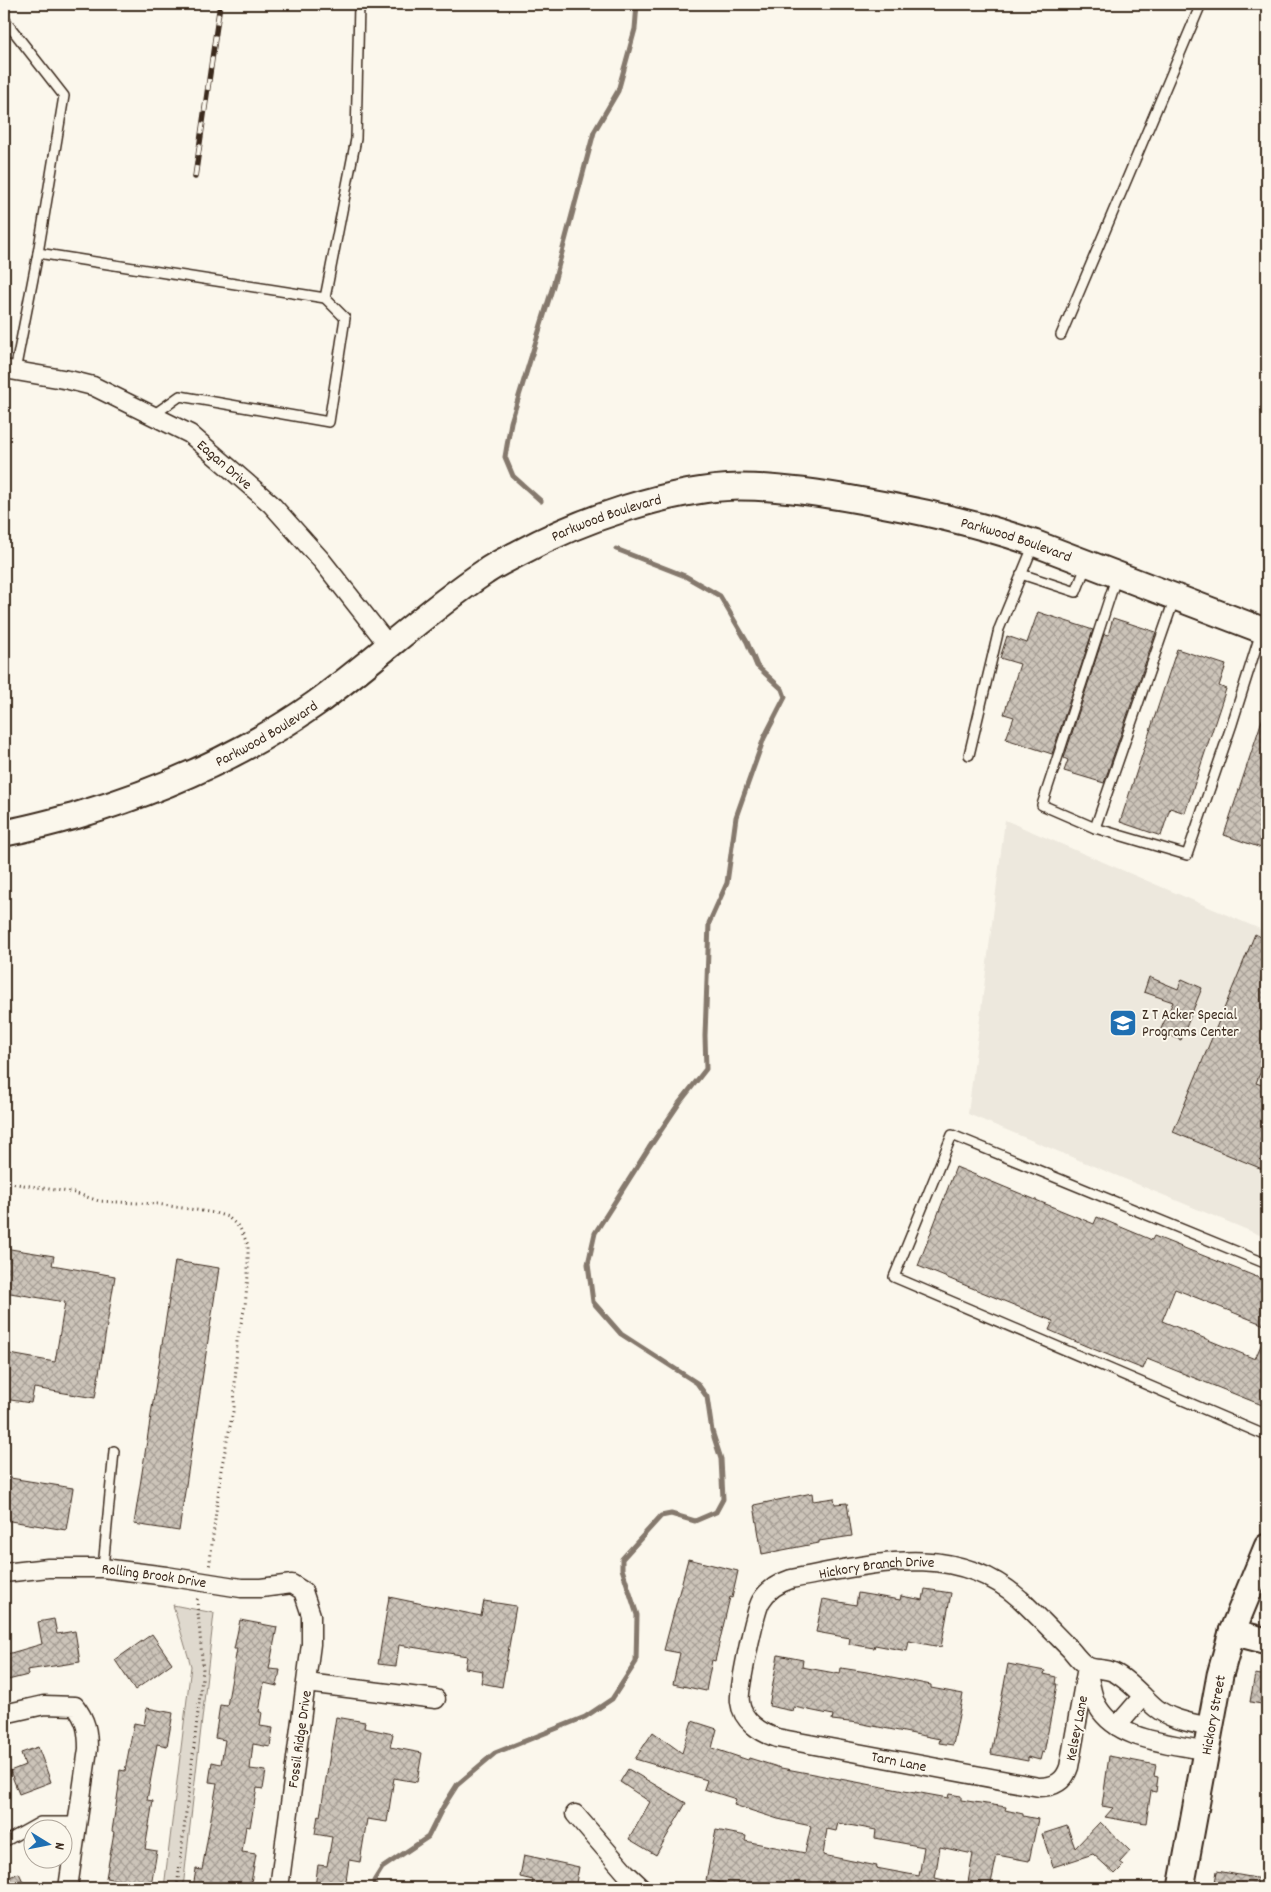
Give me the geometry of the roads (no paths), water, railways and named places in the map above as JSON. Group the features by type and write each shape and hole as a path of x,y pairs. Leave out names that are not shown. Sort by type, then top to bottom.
{"main road":[{"name":"Parkwood Boulevard","path":"4,832 61,820 121,802 168,784 226,757 274,731 316,704 416,623 488,570 533,546 610,514 653,501 700,491 739,487 758,488 834,496 947,517 999,531 1264,631"},
{"name":"Hickory Street","path":"1181,1888 1220,1675 1232,1632 1267,1547"},
{"path":"1232,1632 1267,1641"}],"street":[{"name":"Eagan Drive","path":"9,370 94,386 190,434 271,504 322,561 388,646"},
{"name":"Hickory Branch Drive","path":"748,1720 739,1701 756,1611 766,1593 776,1584 791,1578 886,1562 911,1560 940,1562 964,1568 986,1577 1018,1598 1087,1666"},
{"name":"Rolling Brook Drive","path":"4,1573 48,1568 102,1568 241,1588 261,1588 292,1584 303,1591"},
{"name":"Fossil Ridge Drive","path":"279,1888 307,1683 312,1629 311,1615 303,1591"},
{"path":"1087,1666 1113,1672 1158,1709 1180,1720 1208,1739 1130,1734 1116,1726 1098,1708 1091,1689 1087,1666"},
{"name":"Kelsey Lane","path":"1056,1785 1064,1778 1069,1767 1087,1666"},
{"path":"307,1683 436,1699"},
{"path":"1116,1726 1143,1696"},
{"path":"4,1714 44,1705 75,1706 84,1718 88,1733 88,1749 68,1888"},
{"name":"Tarn Lane","path":"748,1720 760,1731 777,1738 1039,1788 1056,1785"},
{"path":"575,1814 642,1888"}],"lane":[{"path":"326,298 356,139 359,4"},
{"path":"1061,335 1201,4"},
{"path":"4,20 64,96 38,253 9,370"},
{"path":"38,253 326,298 345,318 329,422 180,396 152,416"},
{"path":"969,756 999,629 1034,544"},
{"path":"1021,574 1076,592 1087,564"},
{"path":"1117,575 1042,805 1095,828 1187,854 1264,631"},
{"path":"1095,828 1175,597"},
{"path":"1267,1264 952,1135 894,1277 1267,1436"},
{"path":"102,1568 114,1451"},
{"path":"4,1842 40,1822 77,1822"}],"waterway":[{"path":"541,501 513,476 505,457 511,422 553,286 594,132 618,91 635,29 637,4"},
{"path":"375,1888 374,1881 382,1868 428,1837 443,1807 457,1785 495,1753 585,1717 612,1699 636,1662 637,1615 622,1569 622,1559 661,1516 671,1514 695,1521 716,1512 723,1499 721,1459 712,1431 707,1397 697,1383 621,1334 593,1302 588,1264 595,1233 680,1102 706,1069 705,1036 709,923 727,883 736,817 764,738 785,697 782,689 757,666 747,642 720,596 685,576 616,549"}],"railway":[{"path":"195,177 220,4"}],"place":[{"name":"Z T Acker Special Programs Center","path":"1123,1023"}]}
